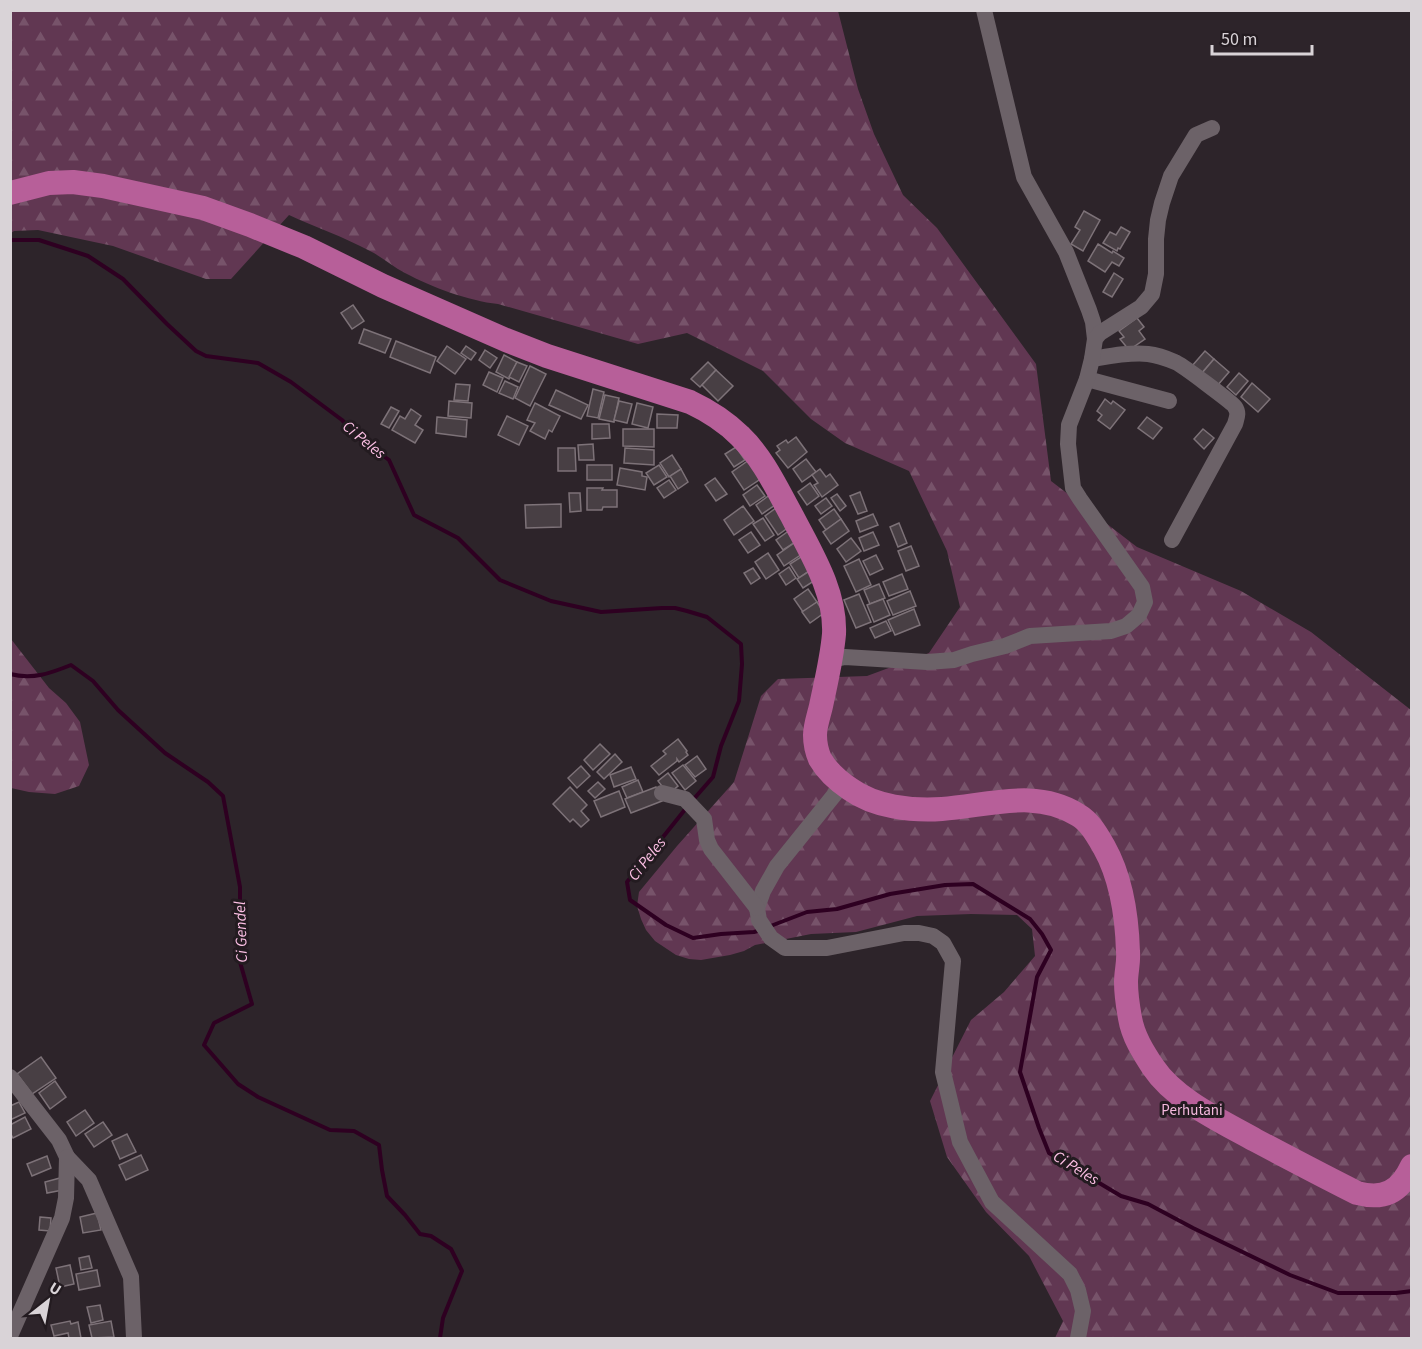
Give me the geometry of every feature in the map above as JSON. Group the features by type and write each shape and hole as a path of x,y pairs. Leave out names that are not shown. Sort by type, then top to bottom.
{"highway":[{"path":"10,193 49,183 73,182 103,186 203,208 304,247 383,286 506,340 547,356 690,402 720,419 740,435 751,448 779,492 810,549 829,596 834,623 831,660 815,734 819,757 830,773 858,795 874,801 918,809 943,809 1011,800 1037,800 1058,805 1080,815 1095,831 1117,874 1123,898 1128,954 1126,984 1130,1020 1143,1052 1154,1070 1168,1085 1214,1118 1357,1193 1367,1196 1389,1193 1399,1186 1412,1166"}],"street":[{"path":"831,660 845,657 927,662 954,660 1005,646 1030,636 1111,631 1126,626 1139,615 1144,602 1142,587 1073,488 1068,444 1069,425 1087,379 1092,359 1095,339 1093,322 1066,252 1024,177 984,10"},
{"path":"1095,339 1100,333 1142,307 1152,294 1156,274 1158,220 1162,203 1172,176 1196,135 1212,128"},
{"path":"1092,359 1134,353 1150,354 1176,362 1231,401 1236,408 1238,416 1235,424 1172,540"},
{"path":"1087,379 1169,401"},
{"path":"758,914 763,891 777,867 843,784"},
{"path":"662,793 685,800 704,819 707,840 711,849 758,914 771,938 785,948 827,948 904,933 933,936 943,943 952,961 943,1072 960,1142 992,1202 1070,1274 1078,1290 1083,1311 1078,1338"},
{"path":"10,1077 59,1140 67,1157 89,1180 131,1277 134,1338"},
{"path":"10,1336 62,1218 66,1198 67,1157"}],"green space":[{"name":"Perhutani","path":"11,11 838,11 858,89 874,134 903,195 937,228 1036,364 1051,481 1137,547 1241,591 1311,632 1411,710 1411,1338 1055,1338 1063,1321 1029,1256 986,1212 947,1157 930,1101 971,1020 1004,992 1035,956 1032,929 1017,915 917,916 856,932 811,934 755,945 730,955 701,960 676,955 655,941 646,930 637,906 639,892 734,782 761,696 778,679 867,676 929,653 960,607 947,551 909,471 845,443 811,419 763,371 687,333 638,344 498,304 463,297 415,278 360,246 289,215 231,279 206,279 113,246 38,230 11,233"},
{"path":"11,639 49,688 66,703 80,722 89,765 79,786 55,794 11,788"}],"building":[{"path":"1084,211 1100,220 1083,251 1071,244 1080,230 1075,227"},
{"path":"1121,227 1130,232 1117,251 1103,243 1110,232 1116,235"},
{"path":"1098,244 1124,258 1119,266 1112,262 1105,272 1088,261"},
{"path":"1114,273 1123,279 1112,297 1103,292"},
{"path":"353,305 364,321 352,329 341,313"},
{"path":"1137,318 1144,327 1139,331 1145,339 1129,350 1120,339 1124,337 1119,331"},
{"path":"364,329 391,339 385,353 359,343"},
{"path":"396,341 436,357 430,373 390,357"},
{"path":"447,346 466,359 455,374 437,361"},
{"path":"466,346 476,353 471,360 461,353"},
{"path":"485,350 497,358 490,368 479,360"},
{"path":"1205,351 1214,359 1201,374 1192,366"},
{"path":"504,355 517,362 509,379 496,372"},
{"path":"1214,359 1229,372 1217,386 1202,373"},
{"path":"517,362 527,366 519,382 509,377"},
{"path":"708,362 716,370 700,387 691,379"},
{"path":"530,366 546,374 530,406 515,398"},
{"path":"716,370 733,386 718,401 702,385"},
{"path":"489,372 503,378 497,392 483,385"},
{"path":"1239,373 1248,381 1236,395 1227,387"},
{"path":"505,381 518,387 513,399 499,393"},
{"path":"1252,383 1270,399 1258,412 1241,397"},
{"path":"456,384 470,385 468,401 454,400"},
{"path":"593,389 604,392 598,418 587,416"},
{"path":"556,390 588,405 581,419 549,405"},
{"path":"605,395 619,398 614,422 599,419"},
{"path":"1105,399 1111,404 1113,401 1125,410 1110,429 1098,420 1102,415 1097,411"},
{"path":"449,401 472,403 471,418 448,416"},
{"path":"619,401 632,404 627,423 614,420"},
{"path":"535,403 560,416 552,432 549,430 545,439 530,431 535,423 527,420"},
{"path":"637,403 653,407 648,428 632,424"},
{"path":"391,407 399,411 389,428 381,424"},
{"path":"411,409 421,416 415,425 423,430 415,443 392,430 400,416 405,419"},
{"path":"657,414 678,415 677,428 657,428"},
{"path":"507,416 528,426 519,445 498,435"},
{"path":"437,417 467,420 466,437 436,433"},
{"path":"1147,417 1162,428 1153,439 1138,428"},
{"path":"592,424 609,424 610,438 592,439"},
{"path":"623,429 654,429 654,447 623,446"},
{"path":"1203,429 1214,438 1204,449 1194,439"},
{"path":"796,437 807,452 788,468 776,453 780,450 777,446 786,440 788,443"},
{"path":"593,444 594,460 579,460 578,445"},
{"path":"736,447 745,460 734,467 725,454"},
{"path":"558,448 575,448 576,471 558,471"},
{"path":"625,448 654,450 654,465 624,463"},
{"path":"672,455 681,469 669,477 660,463"},
{"path":"806,459 816,472 802,482 793,469"},
{"path":"749,460 762,478 744,490 732,472"},
{"path":"587,465 612,465 612,480 587,480"},
{"path":"659,465 667,477 654,485 646,473"},
{"path":"620,468 642,472 642,476 647,477 645,490 617,485"},
{"path":"681,469 688,482 678,489 670,476"},
{"path":"820,469 826,477 830,474 838,485 822,497 814,485 818,483 812,475"},
{"path":"715,478 727,494 716,501 705,485"},
{"path":"669,480 676,490 664,498 657,488"},
{"path":"810,483 819,496 807,505 798,492"},
{"path":"757,485 765,496 750,506 743,495"},
{"path":"587,488 617,490 617,507 587,510"},
{"path":"860,492 867,511 858,514 850,496"},
{"path":"569,493 580,493 581,511 570,512"},
{"path":"771,494 778,503 762,514 756,505"},
{"path":"837,494 846,506 840,511 831,498"},
{"path":"826,498 832,506 821,514 815,506"},
{"path":"561,504 561,527 526,528 525,505"},
{"path":"743,506 754,521 734,535 724,520"},
{"path":"776,508 789,527 778,535 765,516"},
{"path":"834,509 841,519 826,530 819,520"},
{"path":"873,514 878,525 860,532 856,521"},
{"path":"763,518 774,535 765,541 753,524"},
{"path":"841,519 849,531 831,544 823,532"},
{"path":"899,523 907,543 898,547 890,527"},
{"path":"790,530 797,541 783,550 776,540"},
{"path":"751,532 760,545 748,553 739,540"},
{"path":"873,532 879,545 864,551 859,538"},
{"path":"851,538 861,551 846,562 837,549"},
{"path":"797,541 805,552 784,566 777,555"},
{"path":"911,546 919,566 906,571 898,551"},
{"path":"768,553 779,570 766,579 755,562"},
{"path":"804,555 813,568 799,578 790,564"},
{"path":"876,555 883,569 870,575 863,561"},
{"path":"859,559 871,585 856,592 844,566"},
{"path":"789,567 796,578 786,585 779,574"},
{"path":"753,568 760,578 751,584 744,573"},
{"path":"811,570 817,579 803,588 797,579"},
{"path":"902,574 908,589 889,596 883,582"},
{"path":"879,584 885,598 870,604 864,590"},
{"path":"808,589 817,602 803,612 794,599"},
{"path":"910,591 916,606 893,615 887,601"},
{"path":"859,594 871,622 856,628 844,600"},
{"path":"883,599 890,615 874,622 867,605"},
{"path":"817,602 824,613 810,623 802,612"},
{"path":"914,609 920,625 895,635 888,620"},
{"path":"886,621 891,631 875,638 870,628"},
{"path":"678,739 688,755 679,762 677,759 659,775 651,766 666,754 663,751"},
{"path":"600,744 610,754 593,770 584,760"},
{"path":"615,754 622,762 604,779 597,772"},
{"path":"697,756 706,769 695,777 685,765"},
{"path":"683,765 696,781 685,790 672,773"},
{"path":"581,766 590,776 577,788 568,778"},
{"path":"631,767 636,779 614,787 610,775"},
{"path":"668,773 678,786 668,794 658,781"},
{"path":"638,780 643,792 627,798 622,787"},
{"path":"598,782 605,789 595,798 588,791"},
{"path":"570,787 587,805 581,811 589,820 581,827 573,819 570,822 553,804"},
{"path":"656,787 662,801 631,813 625,799"},
{"path":"619,791 625,807 601,817 594,801"},
{"path":"41,1057 56,1078 32,1094 17,1074"},
{"path":"55,1081 66,1097 50,1109 39,1093"},
{"path":"19,1102 25,1113 10,1120 10,1106"},
{"path":"85,1110 94,1123 76,1136 67,1122"},
{"path":"25,1117 31,1129 13,1138 10,1125"},
{"path":"103,1122 112,1135 94,1147 85,1134"},
{"path":"127,1134 136,1152 120,1159 112,1141"},
{"path":"141,1155 148,1170 126,1180 119,1165"},
{"path":"47,1156 51,1168 32,1176 27,1164"},
{"path":"60,1178 63,1190 47,1193 45,1182"},
{"path":"97,1213 101,1230 83,1233 80,1217"},
{"path":"40,1217 51,1218 50,1231 39,1230"},
{"path":"89,1256 92,1268 81,1270 79,1258"},
{"path":"70,1265 74,1284 60,1287 56,1268"},
{"path":"97,1270 100,1286 79,1290 76,1274"},
{"path":"100,1305 103,1320 91,1323 87,1307"},
{"path":"70,1321 71,1324 78,1322 81,1338 69,1338 68,1333 54,1336 51,1325"},
{"path":"111,1321 114,1337 92,1338 89,1325"}],"waterway":[{"name":"Ci Peles","path":"10,240 39,240 88,256 123,279 196,351 206,356 258,363 291,382 342,420 360,439 389,460 414,515 458,538 500,580 551,601 601,612 662,608 687,611 707,617 741,644 739,701 721,746 713,777 692,801"},
{"name":"Ci Gendel","path":"10,674 34,676 71,665 93,681 118,710 165,753 208,782 223,796 240,887 240,962 252,1004 214,1023 204,1045 238,1084 258,1097 330,1130 354,1131 379,1145 387,1196 420,1234 431,1236 451,1249 462,1271 443,1318 440,1338"},
{"name":"Ci Peles","path":"687,807 627,882 630,900 666,925 693,938 761,930"},
{"name":"Ci Peles","path":"768,927 807,912 837,909 890,894 945,885 973,884 1030,919 1051,950 1037,977 1020,1072 1049,1153 1121,1196 1148,1204 1290,1275 1338,1293 1412,1291"}]}
